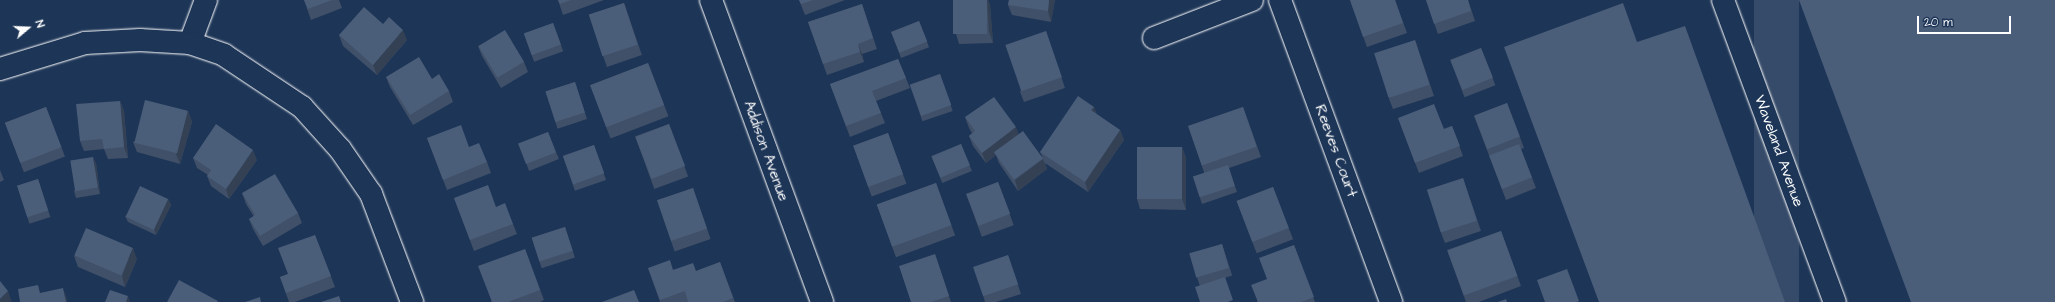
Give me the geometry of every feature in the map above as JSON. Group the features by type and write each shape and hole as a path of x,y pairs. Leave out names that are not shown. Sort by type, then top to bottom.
{"street":[{"path":"190,43 206,0"},
{"name":"Addison Avenue","path":"711,0 822,302"},
{"path":"1154,38 1252,0"},
{"name":"Reeves Court","path":"1280,0 1392,302"},
{"name":"Waveland Avenue","path":"1723,0 1835,302"},
{"path":"0,69 85,43 140,40 190,43 224,55 257,74 302,107 340,149 371,194 412,302"}],"shaded area":[{"path":"1754,0 1799,0 1799,302 1754,302"}],"building":[{"path":"304,0 332,0 308,9"},
{"path":"558,0 571,0 560,4"},
{"path":"799,0 813,0 801,4"},
{"path":"953,0 987,0 987,34 953,34"},
{"path":"1009,0 1049,0 1048,11 1008,5"},
{"path":"1350,0 1395,0 1403,23 1363,37"},
{"path":"1426,0 1468,0 1471,11 1434,24"},
{"path":"1799,0 2055,0 2055,302 1911,302"},
{"path":"624,3 638,45 602,56 589,14"},
{"path":"1623,3 1637,42 1685,26 1785,302 1599,302 1504,47"},
{"path":"862,4 873,38 858,44 860,52 823,64 808,22"},
{"path":"364,7 383,24 389,17 403,30 373,65 339,35"},
{"path":"919,21 927,41 899,53 891,32"},
{"path":"553,23 561,45 532,55 524,34"},
{"path":"505,30 524,62 497,78 478,46"},
{"path":"1046,31 1062,77 1021,91 1005,45"},
{"path":"1415,40 1430,85 1389,98 1374,53"},
{"path":"1481,48 1493,78 1462,90 1450,60"},
{"path":"419,57 432,79 439,74 449,91 410,115 386,77"},
{"path":"898,59 906,78 872,91 881,113 846,126 830,84"},
{"path":"648,63 664,105 606,127 590,85"},
{"path":"940,74 951,105 921,116 910,85"},
{"path":"575,82 585,112 555,122 546,92"},
{"path":"1078,96 1094,107 1091,110 1120,130 1085,182 1040,152"},
{"path":"994,97 1016,127 982,153 969,136 975,131 965,117"},
{"path":"145,100 188,111 177,153 134,143"},
{"path":"120,101 124,147 104,149 102,139 80,141 76,104"},
{"path":"1507,103 1520,137 1487,149 1474,116"},
{"path":"1434,104 1444,129 1452,126 1460,146 1415,163 1398,118"},
{"path":"46,107 61,147 20,163 5,123"},
{"path":"1243,107 1257,147 1202,166 1188,126"},
{"path":"216,124 253,150 226,189 207,176 211,170 193,158"},
{"path":"669,124 685,166 652,179 635,137"},
{"path":"461,125 469,147 479,143 487,162 443,180 427,138"},
{"path":"1023,131 1043,159 1014,180 994,152"},
{"path":"548,132 556,153 526,164 518,143"},
{"path":"888,133 903,174 868,187 853,146"},
{"path":"961,144 970,165 941,178 932,157"},
{"path":"1519,144 1532,178 1502,189 1489,155"},
{"path":"594,145 604,173 573,184 563,156"},
{"path":"1137,147 1182,147 1182,199 1137,199"},
{"path":"93,157 98,188 75,191 70,161"},
{"path":"1228,165 1235,186 1200,197 1193,176"},
{"path":"275,174 298,213 260,236 249,219 255,215 242,193"},
{"path":"1463,178 1477,221 1441,233 1427,190"},
{"path":"38,179 48,210 27,217 17,186"},
{"path":"998,182 1010,214 978,226 966,194"},
{"path":"936,183 951,225 892,247 877,205"},
{"path":"488,185 496,207 505,203 513,224 470,240 454,198"},
{"path":"140,186 168,199 154,230 126,217"},
{"path":"1273,187 1289,228 1252,242 1237,201"},
{"path":"693,188 707,229 671,241 657,200"},
{"path":"565,227 573,251 539,262 532,238"},
{"path":"86,228 133,248 121,276 74,256"},
{"path":"1501,231 1517,276 1464,296 1447,250"},
{"path":"315,235 331,276 286,293 280,277 288,274 278,248"},
{"path":"1222,244 1229,268 1196,277 1189,253"},
{"path":"1294,245 1314,297 1301,302 1258,302 1251,285 1267,279 1259,258"},
{"path":"525,249 540,290 508,302 492,302 478,266"},
{"path":"935,254 949,296 931,302 911,302 899,266"},
{"path":"1008,255 1018,284 983,296 973,267"},
{"path":"670,260 673,270 693,263 696,271 720,262 733,298 723,302 688,302 685,291 660,300 648,268"},
{"path":"1567,269 1579,301 1545,302 1537,280"},
{"path":"1225,277 1233,300 1228,302 1200,302 1195,287"},
{"path":"179,280 218,301 167,302"},
{"path":"0,281 8,291 0,299"},
{"path":"38,285 40,293 63,288 66,302 20,302 18,289"},
{"path":"110,290 128,296 126,302 105,302"},
{"path":"634,290 639,302 602,302"},
{"path":"339,296 341,302 321,302"},
{"path":"260,297 261,302 245,302"},
{"path":"1506,299 1507,302 1498,302"}]}
